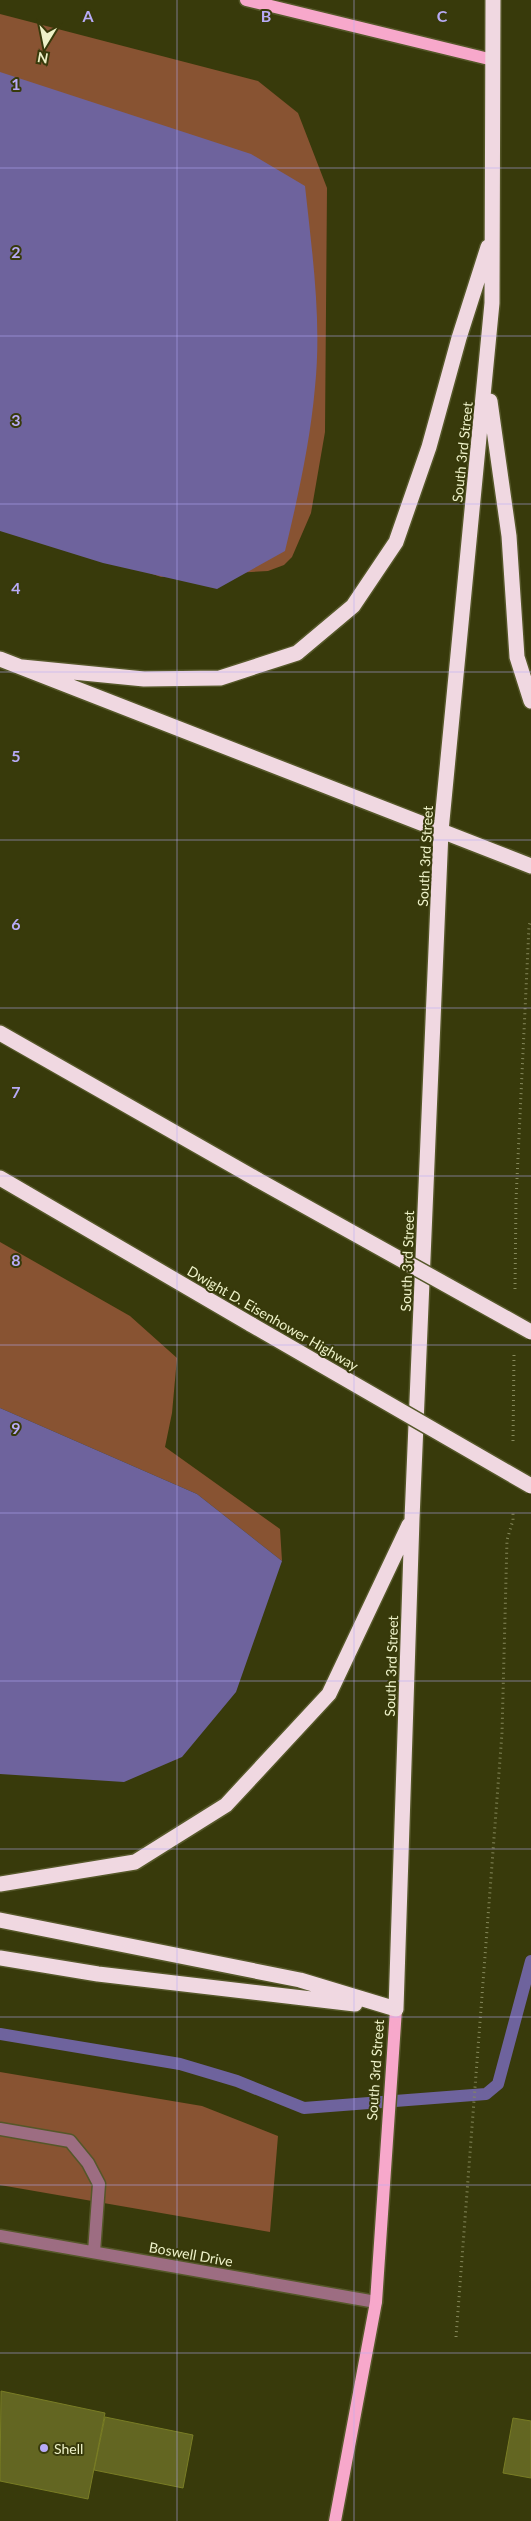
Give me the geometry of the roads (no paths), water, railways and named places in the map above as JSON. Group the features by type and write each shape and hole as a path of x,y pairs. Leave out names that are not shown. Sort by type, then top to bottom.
{"highway":[{"name":"South 3rd Street","path":"396,2009 412,1519 441,831 492,303 492,0"},
{"path":"22,667 144,679 220,678 297,653 353,606 396,542 429,447 459,338 492,234"},
{"path":"486,377 509,536 517,657 531,700"},
{"path":"0,659 531,866"},
{"path":"0,1033 258,1180 531,1332"},
{"name":"Dwight D. Eisenhower Highway","path":"0,1178 531,1486"},
{"path":"0,1884 135,1862 226,1805 328,1694 412,1519"},
{"path":"0,1920 300,1980 396,2009"},
{"path":"0,1958 98,1974 396,2009"}],"main road":[{"path":"246,0 493,60"},
{"name":"South 3rd Street","path":"334,2521 376,2302 396,2009"}],"street":[{"path":"0,2129 70,2141 88,2163 99,2184 94,2252"},
{"name":"Boswell Drive","path":"0,2236 376,2302"}],"waterway":[{"path":"0,2034 180,2064 237,2081 304,2108 486,2094 498,2084 531,1961"}],"place":[{"name":"Shell","path":"44,2448"}]}
